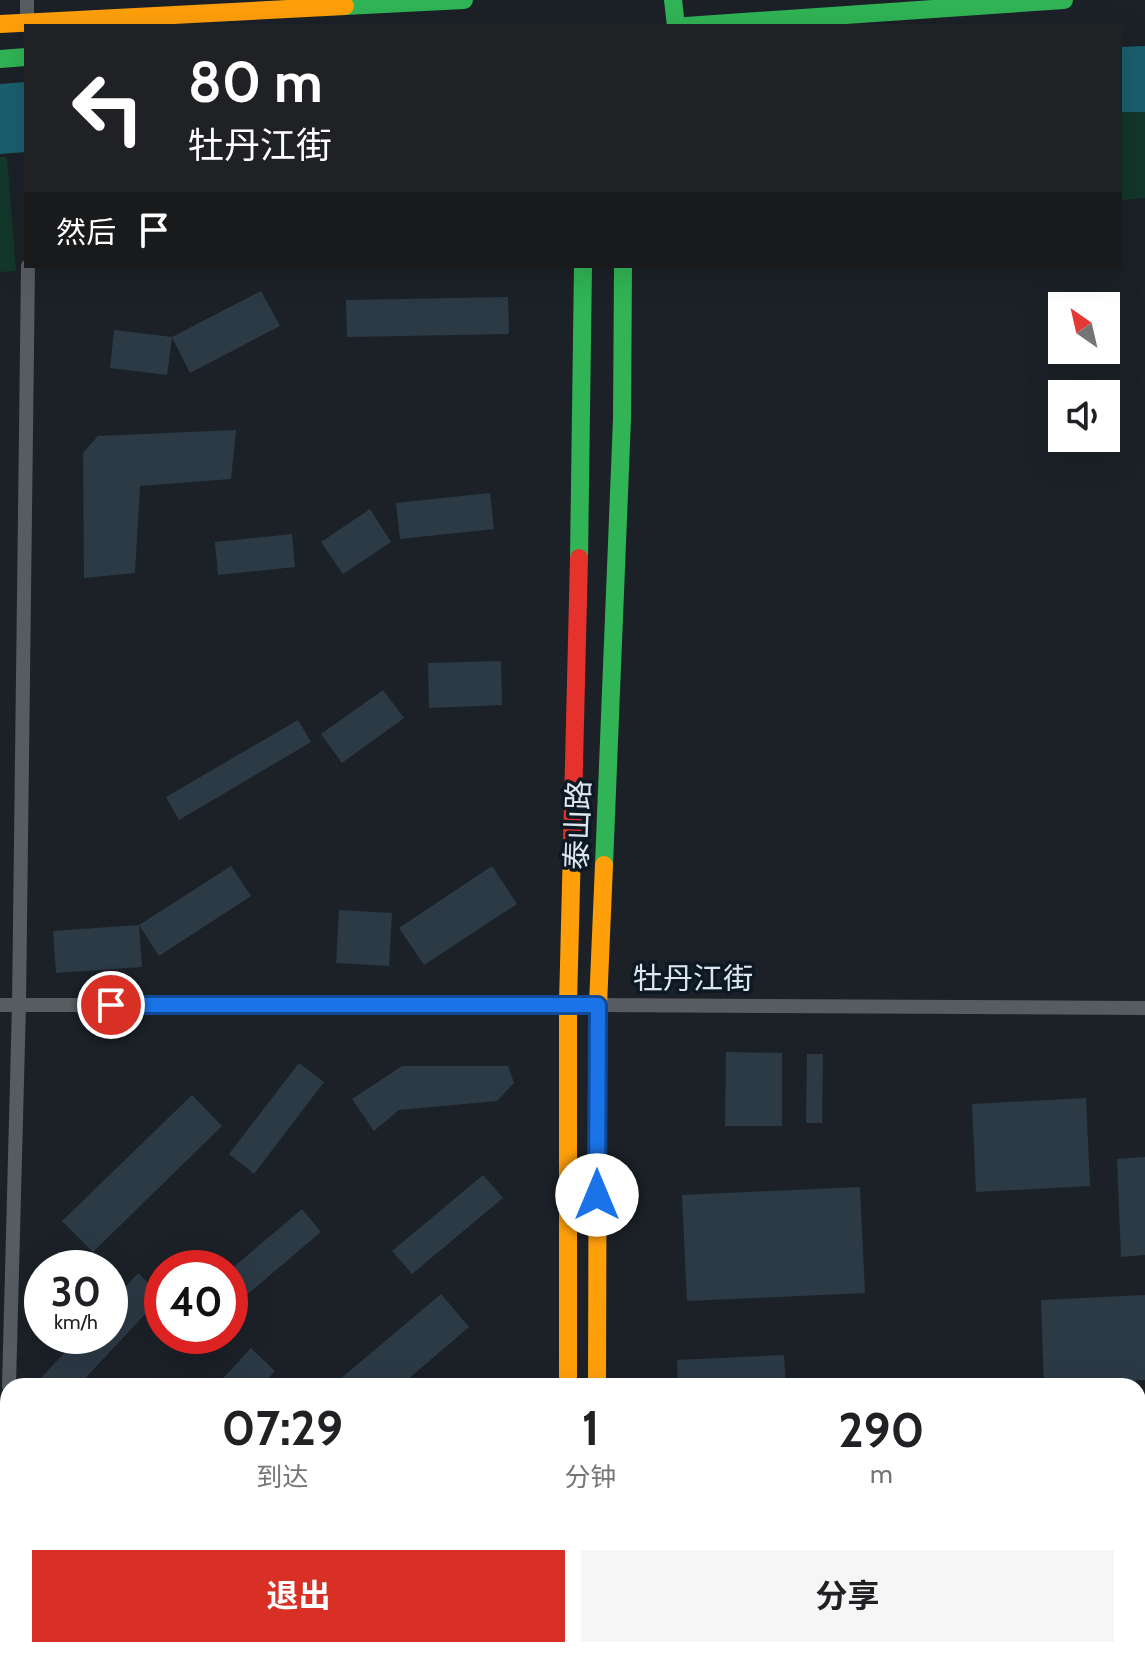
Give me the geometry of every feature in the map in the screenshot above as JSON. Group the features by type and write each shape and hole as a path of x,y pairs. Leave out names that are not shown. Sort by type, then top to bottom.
{"street":[{"path":"27,0 27,24"},
{"path":"0,24 308,4 464,0"},
{"path":"673,0 676,24"},
{"path":"715,24 1064,0"},
{"path":"0,59 24,57"},
{"path":"9,1378 19,1005 28,268"},
{"name":"泰山路","path":"568,1378 568,1004 583,416 583,268"},
{"name":"泰山路","path":"597,1378 598,1005 622,419 623,268"},
{"name":"牡丹江街","path":"0,1005 568,1004 1145,1008"}],"green space":[{"path":"1145,88 1145,198 1122,200 1122,90"},
{"path":"0,157 7,157 16,271 0,272"}],"water":[{"path":"1145,46 1145,112 1122,112 1122,47"},
{"path":"24,82 24,152 0,154 0,84"}],"building":[{"path":"261,291 280,326 190,373 172,337"},
{"path":"508,297 509,334 347,337 346,300"},
{"path":"114,330 172,337 167,375 110,368"},
{"path":"236,430 231,479 140,486 135,573 84,578 83,453 98,436"},
{"path":"490,493 494,529 400,539 396,503"},
{"path":"370,509 391,542 343,574 321,542"},
{"path":"292,534 295,567 218,575 215,542"},
{"path":"501,661 502,705 429,708 428,663"},
{"path":"383,690 404,718 342,763 321,734"},
{"path":"298,720 311,742 179,820 166,797"},
{"path":"231,866 251,896 159,956 139,925"},
{"path":"492,866 517,904 424,965 399,928"},
{"path":"339,910 392,913 389,966 336,963"},
{"path":"139,925 142,967 56,973 53,931"},
{"path":"726,1052 782,1053 782,1126 725,1126"},
{"path":"807,1054 823,1054 822,1123 806,1123"},
{"path":"299,1063 324,1082 254,1174 229,1154"},
{"path":"402,1066 508,1066 514,1083 497,1101 399,1110 374,1131 352,1099"},
{"path":"192,1095 222,1126 95,1250 91,1250 62,1221"},
{"path":"1086,1098 1090,1186 976,1192 972,1104"},
{"path":"1145,1157 1145,1255 1121,1257 1117,1159"},
{"path":"483,1175 503,1198 412,1274 392,1251"},
{"path":"860,1187 865,1293 687,1301 682,1195"},
{"path":"302,1209 321,1232 248,1294 248,1255"},
{"path":"138,1273 144,1279 144,1315 128,1332 128,1284"},
{"path":"441,1294 469,1327 409,1378 341,1378"},
{"path":"1145,1295 1145,1378 1044,1378 1041,1300"},
{"path":"251,1348 275,1371 268,1378 223,1378"},
{"path":"63,1354 108,1354 85,1378 41,1378"},
{"path":"784,1355 785,1378 678,1378 677,1360"}],"traffic: fast":[{"path":"345,6 464,0"},
{"path":"673,0 676,24"},
{"path":"715,24 1064,0"},
{"path":"0,59 24,57"},
{"path":"579,558 583,268"},
{"path":"604,865 622,419 623,268"}],"traffic: slow":[{"path":"0,24 345,6"},
{"path":"568,1378 568,1004 572,846"},
{"path":"597,1378 598,1005 604,865"}],"traffic: jam":[{"path":"572,846 579,558"}],"route":[{"path":"111,1005 598,1005 597,1195"}]}
